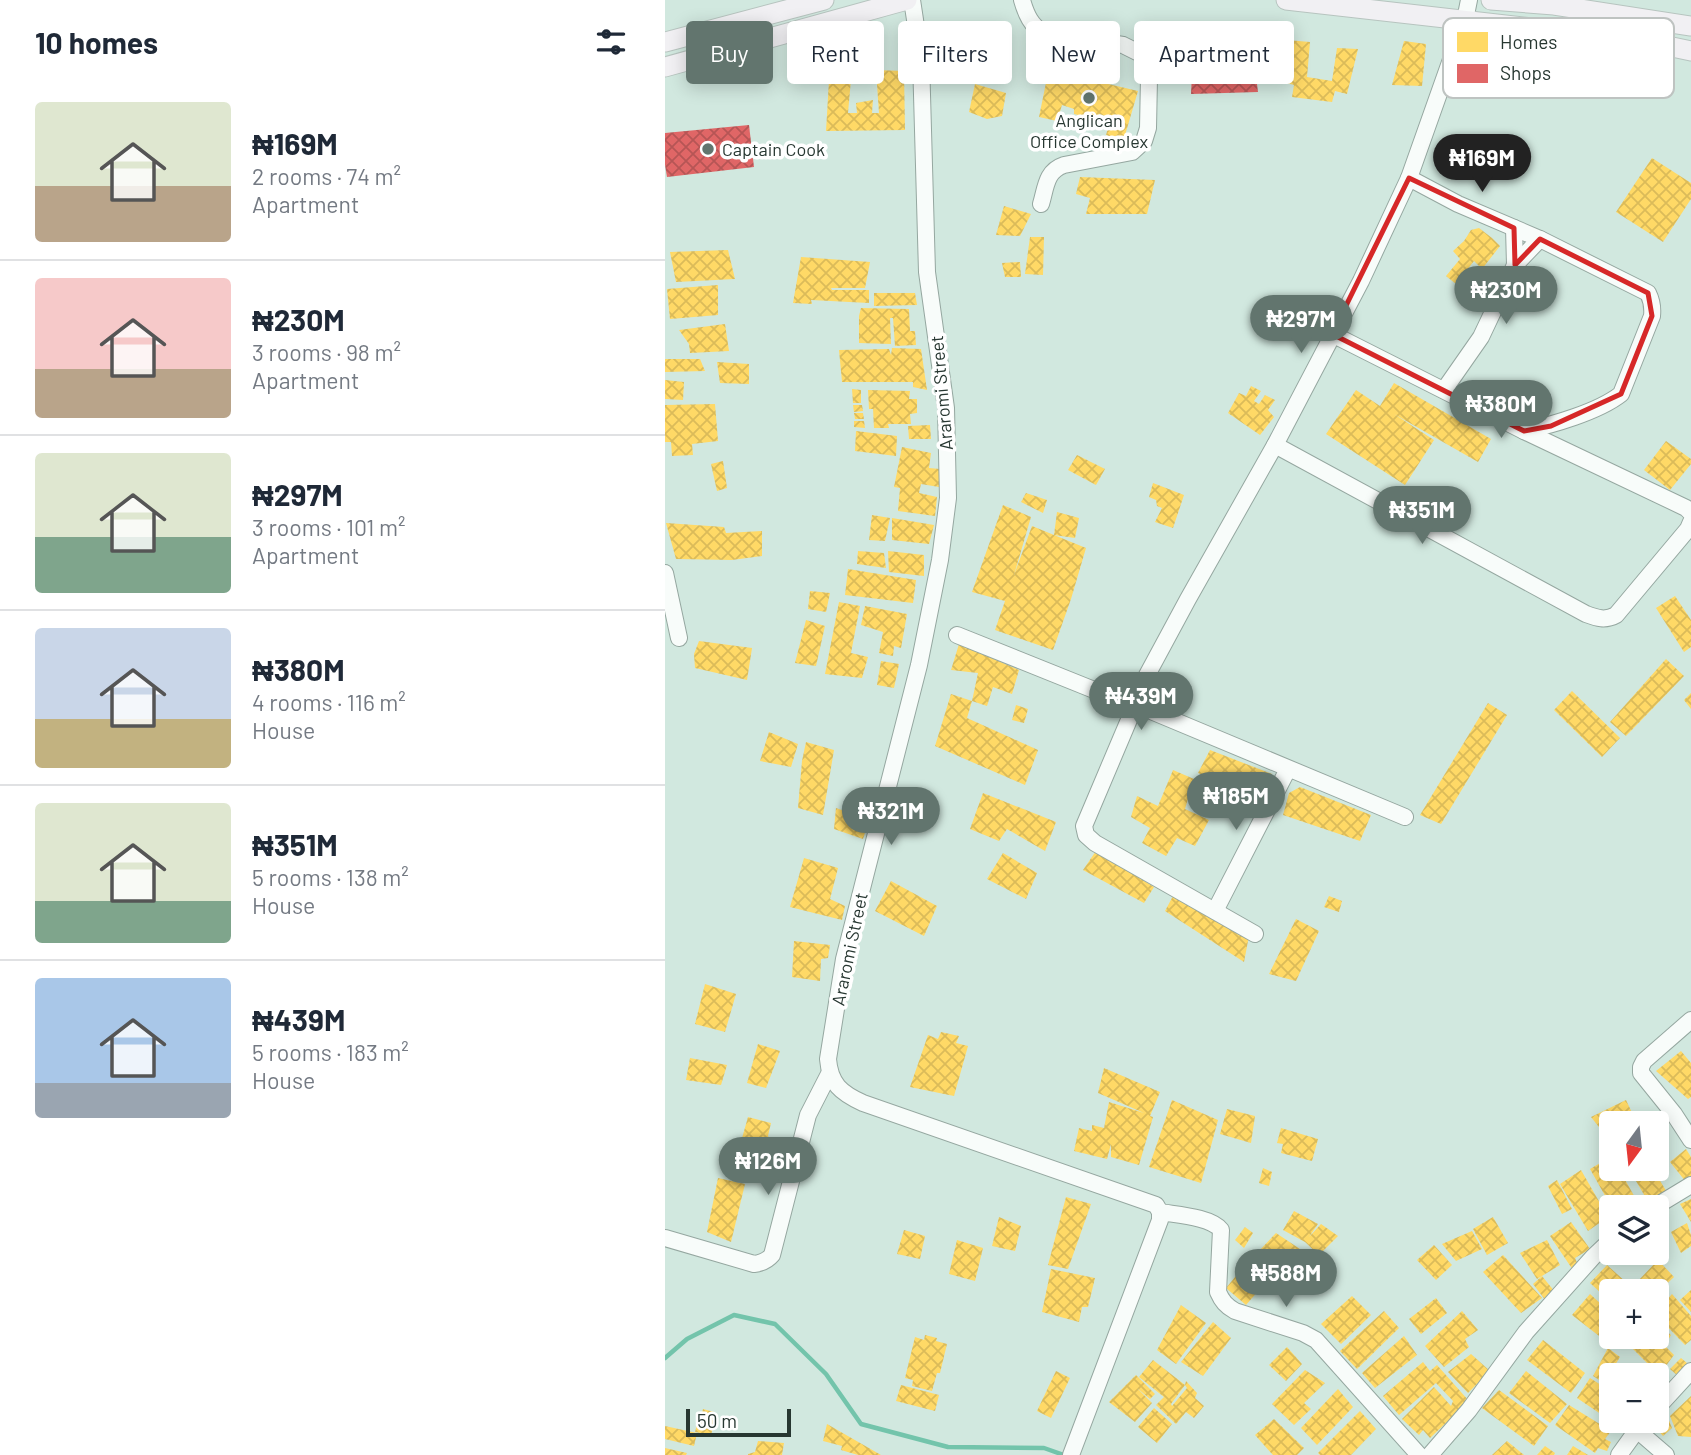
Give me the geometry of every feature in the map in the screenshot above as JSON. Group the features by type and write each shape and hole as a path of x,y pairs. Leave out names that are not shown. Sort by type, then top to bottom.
{"main road":[{"path":"665,42 824,0"},
{"path":"665,67 910,0"},
{"path":"1286,0 1467,10 1513,18"},
{"path":"1491,0 1598,6 1654,18"}],"street":[{"name":"Araromi Street","path":"829,1074 828,1059 844,959 919,665 940,560 948,498 946,408 927,272 921,59 910,0"},
{"path":"1022,0 1025,11 1036,28 1044,33 1123,45 1140,54 1149,78 1149,128 1144,141 1132,152 1055,168 1048,177 1041,204"},
{"path":"1139,690 1275,445 1361,281 1409,178 1443,80"},
{"path":"1409,178 1458,204 1539,239 1649,293 1653,306 1652,316 1621,394 1611,401 1551,426 1524,431"},
{"path":"1514,228 1515,265"},
{"path":"1444,390 1481,337 1515,265 1539,239"},
{"path":"1332,334 1524,431 1686,508 1691,513"},
{"path":"1275,445 1586,614 1600,619 1616,615 1691,522"},
{"path":"665,573 668,606 678,638"},
{"path":"957,635 1119,700 1122,709 1137,711 1405,817"},
{"path":"1119,700 1129,689 1139,690 1145,698 1084,826 1086,835 1095,843 1255,934"},
{"path":"1215,911 1288,769"},
{"path":"1691,1020 1644,1061 1641,1073 1691,1140"},
{"path":"665,1238 754,1264 762,1264 769,1259 808,1115 829,1074 847,1096 863,1103 1156,1205 1160,1220 1071,1454"},
{"path":"1669,1198 1691,1185"},
{"path":"1160,1212 1211,1222 1218,1226 1221,1230 1218,1292 1227,1307 1303,1333 1315,1340 1419,1455"},
{"path":"1430,1455 1469,1410 1526,1332 1599,1251"},
{"path":"1669,1395 1691,1371"},
{"path":"1619,1455 1635,1433"},
{"path":"1648,1433 1666,1455"}],"highlighted area":[{"path":"1409,178 1514,228 1515,265 1540,239 1648,293 1652,316 1621,394 1551,426 1524,431 1332,334"}],"building: Homes":[{"path":"1294,41 1310,42 1307,77 1332,81 1337,48 1358,49 1347,94 1335,91 1332,102 1292,97 1294,85 1290,84 1294,84"},
{"path":"1404,41 1426,44 1422,86 1392,85"},
{"path":"884,70 898,71 898,84 904,84 905,130 826,131 829,84 851,84 848,113 857,113 856,103 873,100 872,113 879,113 877,84 884,84"},
{"path":"975,84 1006,93 1002,116 987,119 969,112"},
{"name":"Anglican Office Complex","path":"1046,84 1108,84 1138,91 1123,142 1106,135 1111,118 1099,114 1099,120 1074,114 1074,109 1062,105 1057,121 1039,117"},
{"path":"1652,158 1691,183 1691,199 1663,242 1616,212"},
{"path":"1080,177 1155,180 1147,214 1086,214 1090,198 1076,194"},
{"path":"1004,206 1031,214 1020,236 996,235"},
{"path":"1479,228 1500,246 1482,269 1474,261 1456,284 1446,276 1460,259 1453,251 1471,230"},
{"path":"1030,237 1044,237 1043,275 1025,274"},
{"path":"728,250 735,279 676,282 670,252"},
{"path":"801,257 870,262 865,288 831,288 869,290 869,303 811,300 812,304 793,303"},
{"path":"1020,262 1021,277 1005,277 1002,263"},
{"path":"718,285 718,315 670,319 667,289"},
{"path":"874,293 915,293 917,305 874,306"},
{"path":"861,308 909,309 910,331 915,331 916,345 895,346 893,318 890,318 891,344 859,343"},
{"path":"725,324 729,351 690,353 689,344 679,330"},
{"path":"892,348 921,349 927,390 913,387 913,382 842,382 839,350 889,349 891,355"},
{"path":"665,359 700,359 705,371 665,372"},
{"path":"717,362 749,364 749,384 720,383"},
{"path":"665,380 684,382 683,400 665,399"},
{"path":"1394,383 1491,439 1478,462 1394,414 1434,440 1405,485 1326,434 1356,390 1380,406"},
{"path":"1251,386 1261,391 1254,401 1259,404 1265,395 1275,400 1268,410 1274,417 1260,435 1228,413 1239,393 1246,396"},
{"path":"852,389 861,390 861,403 853,403"},
{"path":"868,390 910,391 909,399 917,399 917,413 910,414 911,424 888,424 889,428 874,428"},
{"path":"715,404 718,441 692,444 693,455 672,456 671,442 665,442 665,405"},
{"path":"853,405 862,405 863,411 854,412"},
{"path":"854,413 863,413 864,419 855,419"},
{"path":"854,421 864,421 865,428 854,427"},
{"path":"930,425 931,439 909,439 908,426"},
{"path":"856,431 897,436 896,456 855,451"},
{"path":"1666,441 1691,459 1691,464 1670,490 1644,470"},
{"path":"902,447 931,453 929,468 940,469 939,487 921,484 919,493 937,497 935,516 898,511 900,488 894,487"},
{"path":"1077,455 1105,469 1096,485 1068,470"},
{"path":"723,461 727,488 717,491 711,464"},
{"path":"1153,483 1184,495 1173,528 1155,522 1162,508 1157,506 1156,500 1149,497"},
{"path":"1026,493 1047,500 1043,513 1021,502"},
{"path":"1003,505 1031,517 1014,575 1032,526 1086,548 1053,650 995,630 1005,601 972,592"},
{"path":"1057,512 1079,518 1075,538 1054,535"},
{"path":"872,515 890,518 885,541 869,540"},
{"path":"892,518 934,525 929,544 892,540"},
{"path":"666,523 724,527 726,533 762,531 762,556 732,560 676,559"},
{"path":"858,551 884,553 886,568 857,564"},
{"path":"888,551 924,555 924,576 889,572"},
{"path":"848,569 916,580 913,603 845,595"},
{"path":"810,591 830,593 826,612 808,609"},
{"path":"1675,596 1691,620 1691,647 1684,652 1656,608"},
{"path":"839,602 860,606 851,653 868,657 862,678 825,674"},
{"path":"865,606 907,614 901,648 894,646 893,656 879,653 883,632 861,625"},
{"path":"806,620 825,626 816,666 795,663"},
{"path":"699,641 752,648 747,680 695,668 694,654"},
{"path":"959,644 1019,670 1012,694 993,687 987,706 972,701 978,673 951,670"},
{"path":"1666,659 1684,676 1626,736 1610,722"},
{"path":"881,661 899,664 894,688 877,685"},
{"path":"1572,691 1620,738 1602,757 1554,710"},
{"path":"1691,693 1691,709 1684,700"},
{"path":"951,694 972,701 967,718 1038,750 1025,785 935,746"},
{"path":"1488,703 1507,715 1441,824 1420,815"},
{"path":"1016,705 1028,709 1024,723 1012,720"},
{"path":"769,732 798,744 791,767 760,761"},
{"path":"806,742 834,750 823,815 798,808"},
{"path":"1210,750 1272,774 1262,799 1198,773"},
{"path":"1173,770 1194,779 1185,809 1209,820 1195,846 1177,838 1166,856 1142,843 1150,828 1131,817 1137,796 1158,806"},
{"path":"1300,787 1371,815 1360,841 1283,815 1289,793"},
{"path":"983,793 1056,822 1045,851 1007,829 999,841 970,829"},
{"path":"836,808 869,820 863,839 834,829"},
{"path":"1096,851 1154,887 1144,903 1083,870"},
{"path":"1003,853 1037,873 1026,899 987,879"},
{"path":"804,858 838,868 830,899 845,906 842,920 790,907"},
{"path":"891,881 937,906 924,936 875,911"},
{"path":"1173,896 1249,936 1244,962 1165,911"},
{"path":"1329,896 1342,901 1339,912 1324,907"},
{"path":"1296,919 1319,931 1296,981 1269,974"},
{"path":"794,941 830,945 828,958 821,959 820,981 792,977"},
{"path":"705,984 736,994 725,1032 695,1024"},
{"path":"941,1032 959,1036 956,1043 968,1046 954,1096 910,1087 928,1035 938,1039"},
{"path":"758,1044 780,1051 766,1088 747,1083"},
{"path":"1681,1051 1691,1063 1691,1097 1688,1099 1656,1071"},
{"path":"690,1058 727,1065 721,1085 686,1080"},
{"path":"1104,1068 1160,1092 1150,1116 1153,1117 1139,1165 1111,1157 1111,1144 1107,1159 1074,1151 1079,1128 1092,1131 1092,1125 1104,1128 1109,1102 1144,1113 1098,1093"},
{"path":"1172,1100 1218,1120 1201,1183 1149,1167"},
{"path":"1626,1100 1631,1111 1603,1111"},
{"path":"1227,1109 1255,1116 1251,1143 1220,1134"},
{"path":"1599,1113 1599,1127 1591,1117"},
{"path":"748,1117 771,1123 768,1136 773,1143 765,1172 735,1163"},
{"path":"1281,1128 1318,1139 1312,1161 1281,1153 1283,1144 1277,1143"},
{"path":"1686,1149 1691,1157 1691,1180 1686,1182 1670,1162"},
{"path":"1599,1164 1599,1181 1626,1181 1634,1195 1605,1195 1590,1169"},
{"path":"1263,1168 1272,1172 1269,1186 1259,1183"},
{"path":"1581,1170 1599,1201 1599,1223 1588,1231 1560,1184"},
{"path":"718,1178 745,1184 731,1242 707,1232"},
{"path":"1557,1180 1572,1209 1562,1214 1548,1186"},
{"path":"1636,1181 1660,1181 1668,1194 1666,1195 1644,1195"},
{"path":"1066,1197 1091,1204 1068,1269 1048,1265"},
{"path":"1691,1199 1691,1222 1680,1204"},
{"path":"1294,1211 1318,1224 1309,1237 1321,1224 1338,1236 1319,1255 1305,1242 1283,1230"},
{"path":"999,1217 1021,1226 1015,1251 992,1246"},
{"path":"1493,1217 1508,1243 1487,1255 1473,1229"},
{"path":"1571,1222 1590,1249 1575,1258 1578,1265 1573,1270 1550,1236"},
{"path":"1687,1223 1691,1246 1681,1253 1671,1232"},
{"path":"1245,1227 1253,1233 1244,1248 1235,1240"},
{"path":"904,1230 925,1236 920,1259 897,1254"},
{"path":"1472,1231 1482,1249 1456,1261 1442,1244"},
{"path":"1276,1233 1312,1257 1294,1276 1259,1251"},
{"path":"957,1240 983,1248 975,1281 949,1274"},
{"path":"1547,1240 1560,1265 1537,1279 1520,1253"},
{"path":"1434,1245 1452,1265 1436,1280 1417,1260"},
{"path":"1503,1255 1542,1298 1521,1313 1483,1272"},
{"path":"1250,1259 1272,1275 1246,1305 1226,1288"},
{"path":"1607,1265 1623,1279 1599,1279 1599,1291 1590,1283"},
{"path":"1653,1265 1663,1265 1674,1277 1669,1282 1669,1279 1640,1279"},
{"path":"1051,1269 1095,1278 1088,1307 1082,1307 1079,1322 1042,1312"},
{"path":"1542,1276 1555,1292 1546,1301 1533,1284"},
{"path":"1691,1290 1691,1312 1680,1300"},
{"path":"1590,1294 1599,1302 1599,1336 1572,1315"},
{"path":"1672,1294 1691,1316 1691,1340 1685,1345 1669,1328 1669,1297"},
{"path":"1352,1296 1371,1315 1341,1344 1321,1324"},
{"path":"1436,1298 1447,1313 1421,1334 1409,1319"},
{"path":"1181,1305 1206,1323 1176,1364 1157,1350"},
{"path":"1384,1311 1399,1328 1357,1369 1340,1351"},
{"path":"1462,1311 1478,1330 1465,1339 1469,1347 1444,1367 1425,1346"},
{"path":"1213,1322 1231,1338 1203,1376 1181,1362"},
{"path":"925,1335 947,1344 940,1373 937,1373 932,1391 912,1386 913,1380 905,1378 915,1337 924,1340"},
{"path":"1404,1336 1417,1355 1375,1388 1362,1373"},
{"path":"1543,1340 1585,1373 1571,1393 1527,1360"},
{"path":"1287,1347 1302,1364 1286,1381 1269,1365"},
{"path":"1607,1349 1620,1357 1616,1363 1600,1363"},
{"path":"1633,1349 1668,1349 1674,1355 1668,1363 1647,1363"},
{"path":"1471,1354 1490,1371 1468,1393 1448,1372"},
{"path":"1681,1358 1687,1363 1678,1376 1670,1369"},
{"path":"1153,1360 1185,1385 1186,1381 1197,1393 1195,1398 1204,1406 1194,1418 1186,1412 1176,1424 1156,1405 1164,1397 1139,1377","holes":["1185,1385 1187,1388 1172,1406 1171,1404"]},
{"path":"1423,1362 1430,1371 1437,1365 1469,1401 1430,1438 1423,1430 1419,1435 1402,1419 1434,1387 1451,1406 1453,1401 1436,1383 1399,1415 1383,1396"},
{"path":"1599,1365 1599,1380 1593,1376"},
{"path":"1305,1370 1325,1383 1304,1403 1311,1409 1294,1425 1272,1404"},
{"path":"1056,1371 1070,1378 1051,1418 1037,1411"},
{"path":"1526,1371 1567,1404 1550,1423 1509,1393"},
{"path":"1136,1375 1155,1394 1150,1399 1137,1388 1152,1403 1135,1422 1109,1402"},
{"path":"1590,1378 1599,1384 1599,1413 1577,1398"},
{"path":"901,1385 939,1395 935,1411 896,1401"},
{"path":"1338,1389 1353,1407 1317,1445 1301,1428"},
{"path":"1499,1390 1548,1426 1534,1446 1482,1408"},
{"path":"1691,1396 1691,1437 1678,1436 1670,1416"},
{"path":"1569,1405 1599,1424 1599,1433 1610,1433 1605,1439 1611,1442 1607,1451 1598,1448 1595,1453 1555,1425"},
{"path":"1154,1408 1172,1424 1157,1443 1138,1427"},
{"path":"703,1409 714,1412 711,1435 695,1432"},
{"path":"1360,1411 1376,1429 1351,1455 1320,1455 1318,1453"},
{"path":"1274,1419 1304,1448 1297,1455 1273,1455 1255,1435"},
{"path":"827,1424 881,1455 858,1455 841,1450 842,1446 823,1441"},
{"path":"665,1426 697,1433 694,1446 665,1439"},
{"path":"758,1441 784,1443 782,1455 748,1455 755,1452"},
{"path":"1507,1441 1524,1455 1492,1455"},
{"path":"1545,1446 1555,1453 1554,1455 1537,1455"},
{"path":"1573,1446 1588,1455 1567,1455"},
{"path":"665,1448 687,1453 665,1455"}],"building: Shops":[{"path":"1192,84 1257,84 1258,92 1191,94"},
{"name":"Captain Cook","path":"749,125 754,167 667,177 665,133"}],"waterway":[{"path":"665,1358 687,1339 734,1315 775,1324 826,1374 861,1424 948,1447 1044,1448 1064,1455"}],"place":[{"name":"Anglican Office Complex","path":"1089,98"},
{"name":"Captain Cook","path":"708,149"}]}
